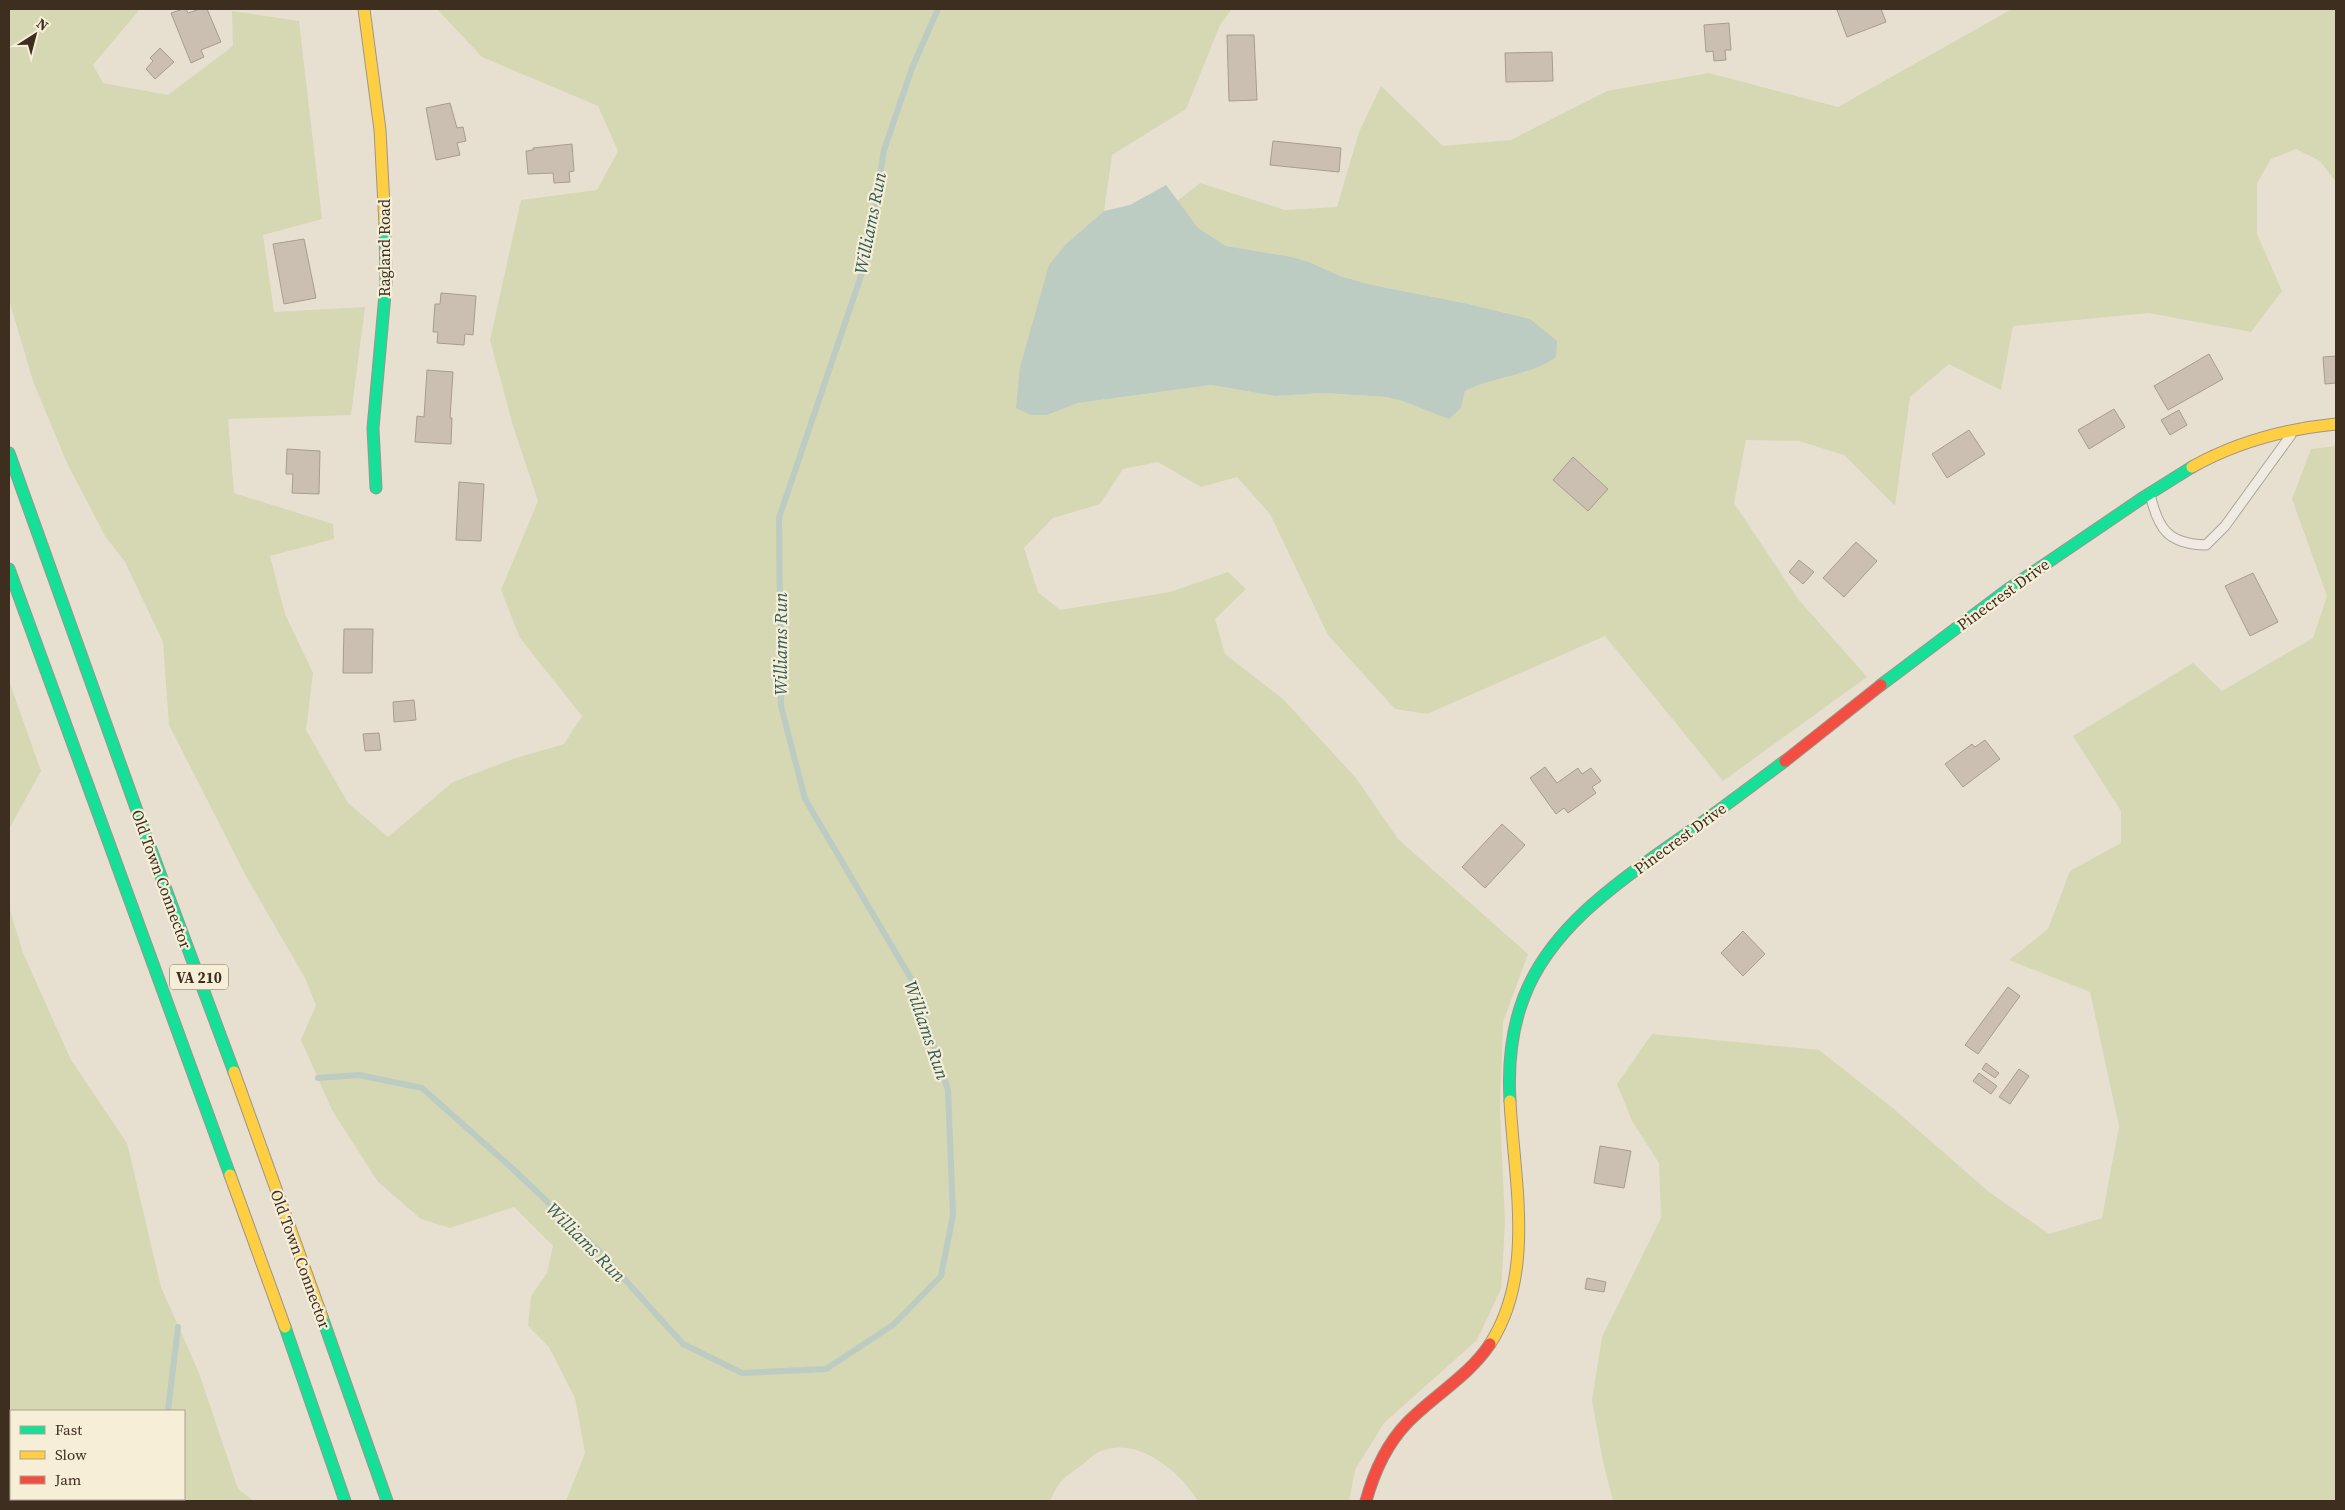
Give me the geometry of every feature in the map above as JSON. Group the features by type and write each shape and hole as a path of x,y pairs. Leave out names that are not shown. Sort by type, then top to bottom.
{"main road":[{"name":"Ragland Road","path":"364,9 380,130 385,217 386,283 373,428 376,488"},
{"name":"Pinecrest Drive","path":"1366,1501 1373,1476 1398,1432 1418,1412 1459,1380 1480,1360 1496,1337 1508,1311 1516,1278 1519,1234 1518,1186 1512,1138 1511,1053 1514,1028 1523,1000 1533,978 1556,945 1584,913 1615,884 1770,773 1928,648 2048,561 2150,494 2201,462 2245,442 2296,428 2336,424"},
{"name":"Old Town Connector","path":"9,453 146,836 227,1051 387,1501"},
{"name":"VA 210","path":"9,569 280,1313 345,1501"}],"lane":[{"path":"2150,494 2155,515 2173,539 2190,544 2206,545 2225,526 2296,428"}],"green space":[{"path":"9,9 140,9 93,65 103,83 168,95 233,46 232,11 299,21 322,219 263,235 274,312 365,307 351,415 228,419 234,493 333,524 334,539 270,556 285,614 313,673 306,730 348,803 388,837 453,782 516,758 564,744 582,716 520,638 501,590 538,501 513,426 490,340 521,200 597,190 618,151 598,106 482,57 437,9 1232,9 1220,25 1186,109 1112,155 1104,211 1067,243 1047,415 1078,403 1211,385 1275,396 1323,393 1387,397 1461,408 1465,391 1488,381 1527,372 1530,319 1464,303 1372,285 1340,276 1309,262 1292,257 1226,246 1198,228 1177,201 1200,183 1285,210 1337,207 1359,132 1381,86 1443,146 1511,140 1607,91 1709,73 1838,107 2012,9 2336,9 2336,182 2320,161 2296,149 2271,159 2257,183 2257,234 2282,291 2251,332 2149,313 2013,326 2001,390 1949,364 1910,397 1895,506 1844,455 1799,441 1746,440 1734,503 1798,599 1867,677 1723,781 1605,636 1427,714 1395,709 1328,635 1270,514 1237,477 1201,487 1158,462 1123,469 1100,504 1053,518 1024,548 1038,592 1060,610 1170,592 1228,572 1246,589 1215,619 1225,654 1283,699 1356,778 1398,839 1528,954 1503,1022 1500,1110 1505,1224 1501,1289 1477,1340 1384,1423 1355,1470 1349,1501 1198,1501 1181,1479 1158,1460 1145,1453 1118,1448 1104,1450 1092,1456 1059,1484 1050,1501 566,1501 585,1453 575,1398 549,1347 528,1326 531,1296 547,1273 553,1246 514,1207 450,1228 421,1219 378,1182 332,1110 301,1040 316,1005 305,978 247,878 169,725 163,642 125,562 105,536 66,461 33,381 9,300"},
{"path":"2336,446 2336,1501 1613,1501 1603,1462 1592,1400 1602,1337 1661,1218 1659,1163 1632,1121 1617,1084 1652,1034 1819,1050 1894,1109 1989,1192 2049,1234 2102,1218 2119,1126 2090,992 2009,960 2048,929 2070,871 2121,843 2121,811 2073,736 2193,663 2222,691 2313,638 2327,596 2292,499 2311,449"},
{"path":"9,681 41,771 9,829"},
{"path":"9,907 23,953 71,1060 127,1143 161,1287 199,1373 238,1489 254,1501 9,1501"}],"shaded area":[{"path":"1166,185 1198,228 1226,246 1292,257 1309,262 1340,276 1372,285 1464,303 1530,319 1557,341 1556,357 1546,364 1465,391 1461,408 1449,419 1403,401 1387,397 1323,393 1275,396 1211,385 1078,403 1047,415 1031,415 1016,408 1020,367 1049,265 1067,243 1104,211 1130,205"}],"building":[{"path":"186,9 188,13 207,9 221,42 201,50 204,57 191,63 171,13"},
{"path":"1881,9 1886,22 1847,37 1837,10"},
{"path":"1729,23 1731,50 1725,50 1726,60 1714,61 1713,51 1706,52 1704,25"},
{"path":"1227,35 1254,35 1257,100 1229,101"},
{"path":"160,48 174,62 155,79 146,69 153,61 150,58"},
{"path":"1552,52 1553,81 1506,82 1505,53"},
{"path":"450,103 457,128 463,127 466,141 457,143 460,155 436,160 426,108"},
{"path":"1273,141 1341,148 1339,172 1270,165"},
{"path":"572,144 574,171 569,172 570,182 554,183 553,173 528,174 526,151 533,150 533,148"},
{"path":"304,239 316,298 284,304 273,244"},
{"path":"441,293 476,296 473,335 465,334 464,345 437,343 438,332 433,332 435,304 440,304"},
{"path":"2209,354 2223,379 2168,410 2154,386"},
{"path":"2336,356 2336,383 2325,384 2323,357"},
{"path":"427,370 453,372 450,418 452,418 451,444 415,442 417,416 424,417"},
{"path":"2114,409 2125,427 2089,449 2078,430"},
{"path":"2179,410 2187,425 2170,435 2161,420"},
{"path":"1969,430 1985,454 1947,478 1932,454"},
{"path":"287,449 320,451 319,494 292,493 293,474 286,474"},
{"path":"1573,457 1608,489 1588,511 1553,480"},
{"path":"459,482 484,484 481,541 456,540"},
{"path":"1856,542 1877,561 1844,597 1823,578"},
{"path":"1799,560 1814,572 1803,584 1789,572"},
{"path":"2253,573 2278,622 2250,636 2225,586"},
{"path":"344,629 373,629 372,673 343,673"},
{"path":"414,700 416,720 394,722 393,702"},
{"path":"379,733 381,750 365,751 363,734"},
{"path":"1985,740 2000,759 1963,787 1945,764 1972,744 1975,747"},
{"path":"1545,767 1557,783 1578,768 1582,774 1591,768 1601,781 1592,787 1596,793 1568,813 1564,808 1556,814 1530,778"},
{"path":"1502,824 1525,845 1485,888 1462,867"},
{"path":"1743,931 1765,954 1743,976 1721,953"},
{"path":"2008,987 2020,996 1978,1054 1965,1045"},
{"path":"1986,1063 1999,1073 1995,1078 1982,1069"},
{"path":"2019,1069 2029,1076 2010,1104 1999,1097"},
{"path":"1979,1073 1997,1086 1991,1094 1973,1081"},
{"path":"1600,1146 1631,1151 1624,1188 1594,1183"},
{"path":"1587,1278 1606,1282 1604,1292 1585,1289"}],"waterway":[{"name":"Williams Run","path":"318,1078 359,1075 422,1088 513,1169 601,1253 683,1344 742,1373 826,1369 893,1325 941,1276 953,1215 948,1090 913,982 805,799 781,706 779,518 867,258 884,150 912,68 938,9"},
{"name":"Williams Run","path":"168,1410 178,1327"}],"traffic: fast":[{"path":"376,488 373,428 386,283 385,225"},
{"path":"9,453 146,836 234,1072"},
{"path":"1881,685 2007,590 2144,497 2192,467"},
{"path":"9,569 230,1175"},
{"path":"1510,1101 1511,1048 1516,1022 1524,997 1537,970 1554,945 1596,901 1785,761"},
{"path":"322,1317 387,1501"},
{"path":"285,1327 345,1501"}],"traffic: slow":[{"path":"364,9 380,130 385,225"},
{"path":"2192,467 2226,450 2262,438 2298,429 2336,424"},
{"path":"234,1072 322,1317"},
{"path":"1490,1344 1504,1316 1513,1287 1518,1257 1518,1194 1510,1101"},
{"path":"230,1175 285,1327"}],"traffic: jam":[{"path":"1785,761 1881,685"},
{"path":"1366,1501 1382,1459 1400,1431 1417,1413 1472,1366 1490,1344"}]}
